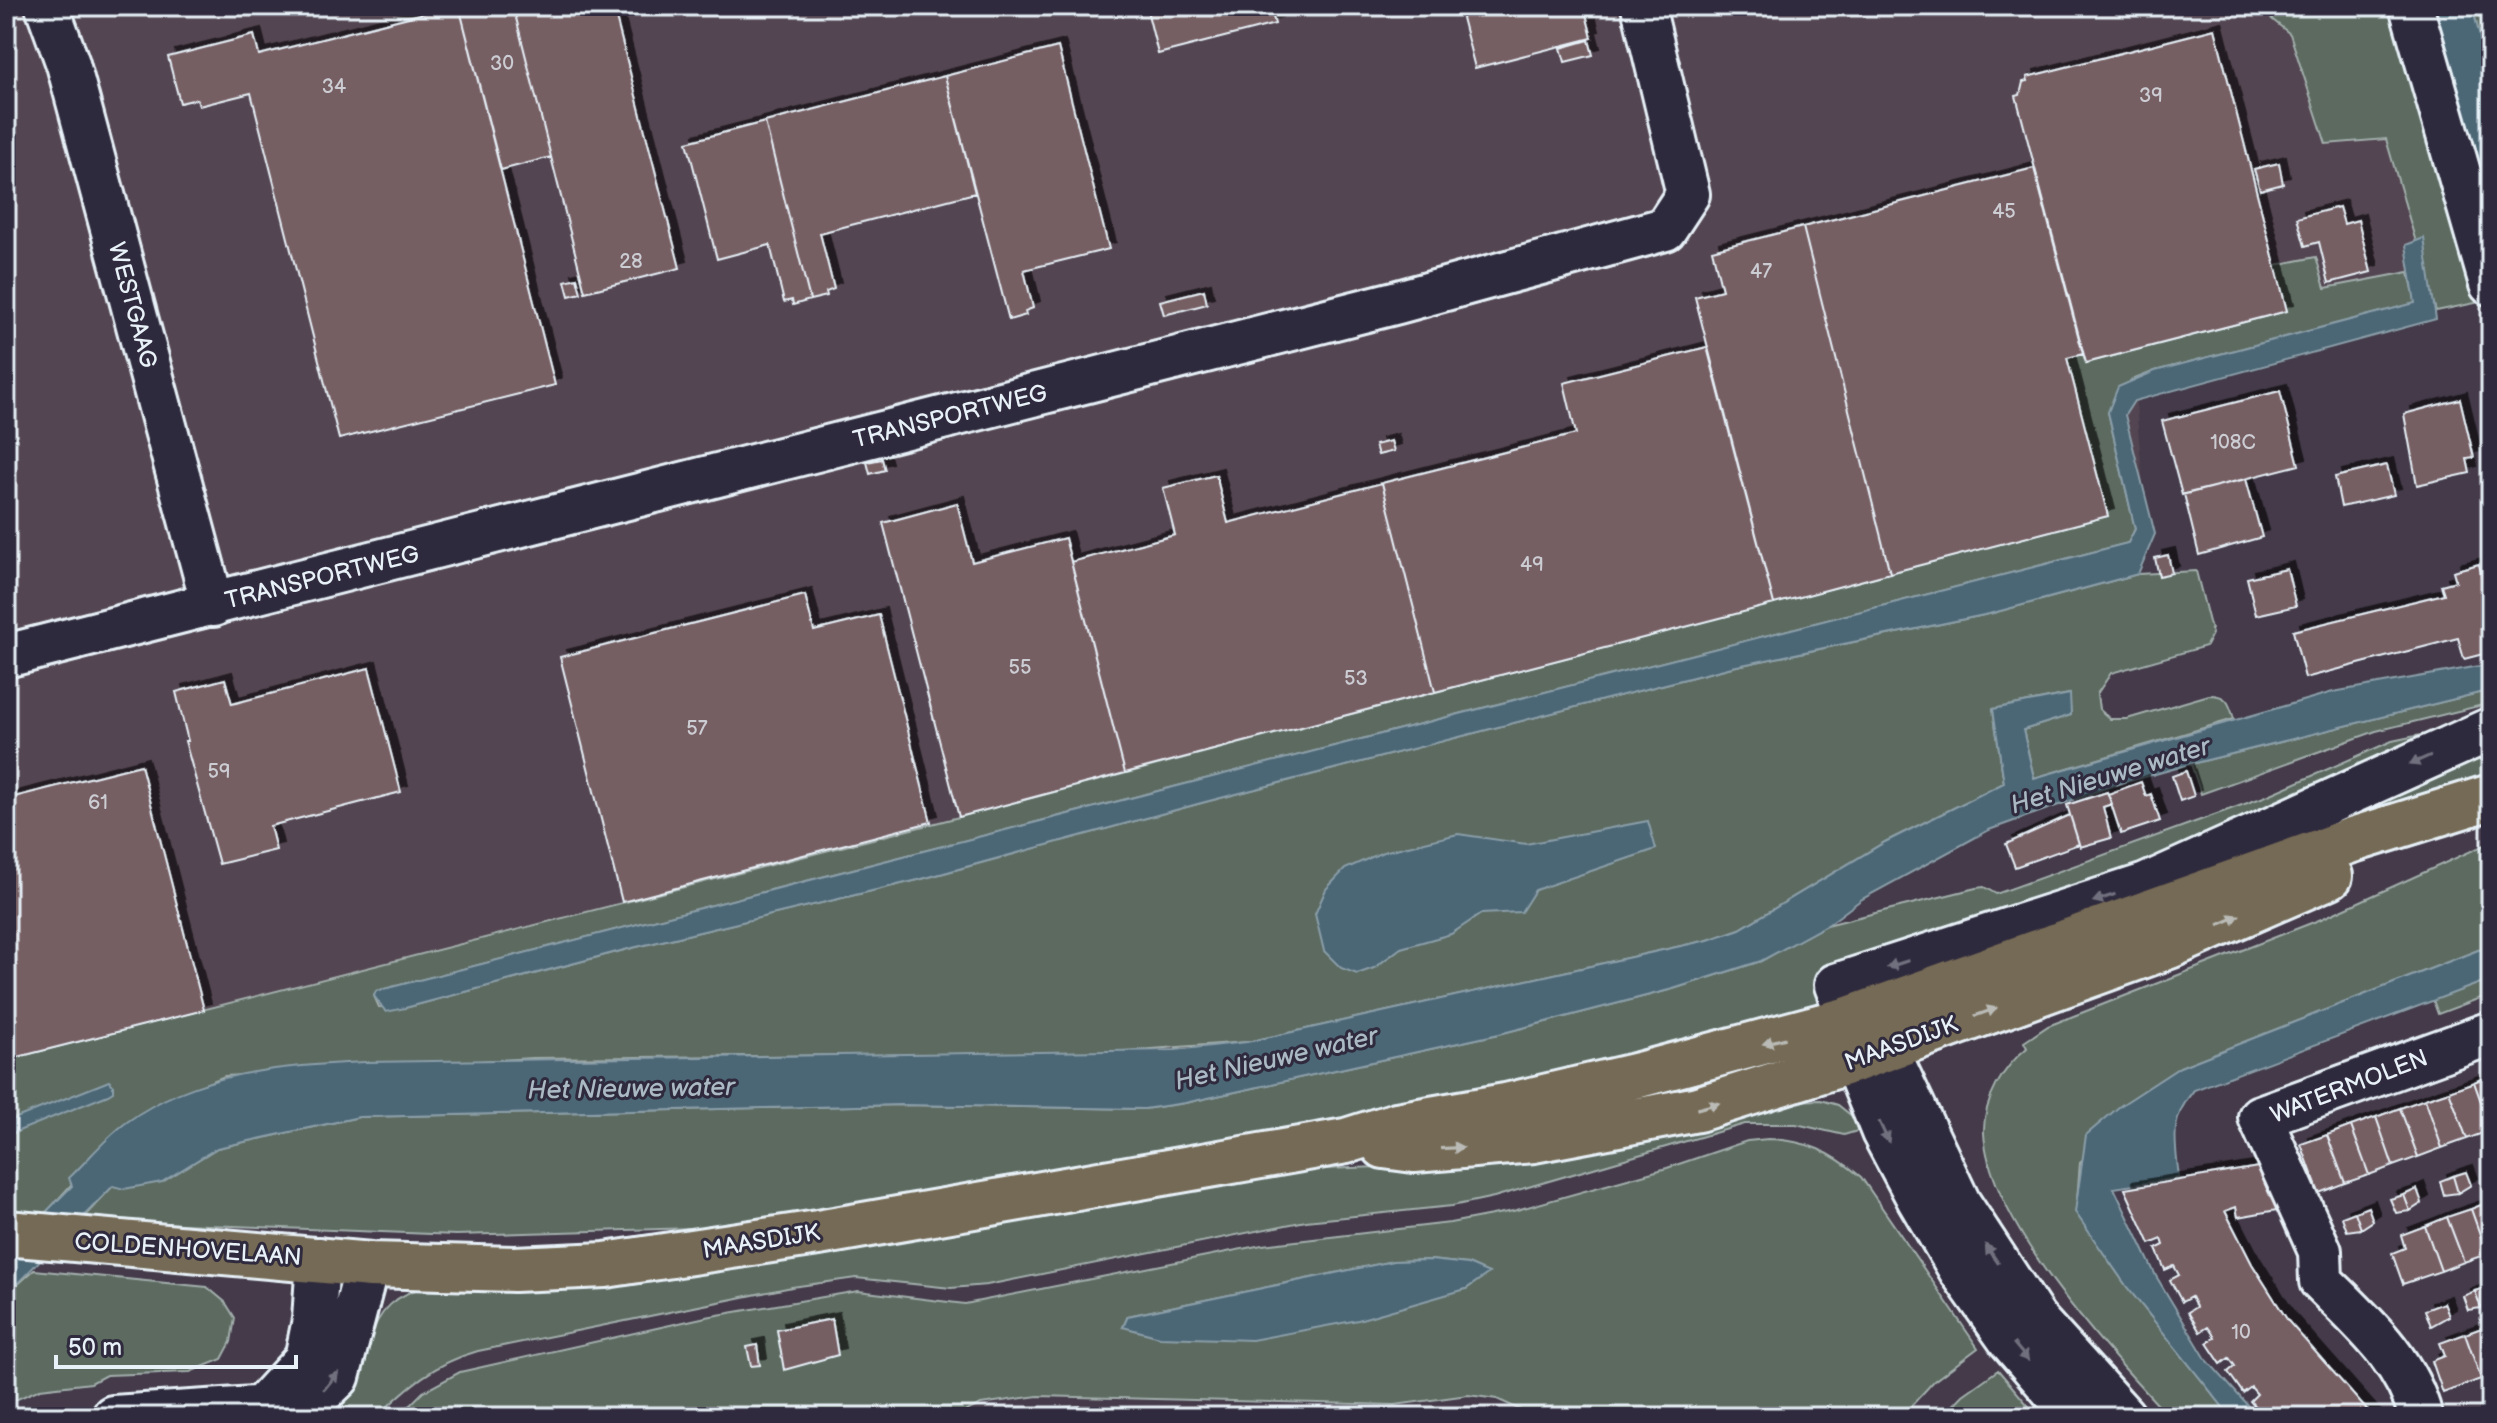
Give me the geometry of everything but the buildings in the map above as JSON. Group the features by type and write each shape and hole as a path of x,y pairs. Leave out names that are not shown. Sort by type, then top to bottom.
{"main road":[{"name":"MAASDIJK","path":"371,1265 514,1269 617,1263 818,1233 1346,1141 1397,1125 1506,1106 1639,1075 1863,1042 2337,845 2491,797"},
{"name":"COLDENHOVELAAN","path":"13,1234 371,1265"}],"street":[{"name":"WESTGAAG","path":"47,6 68,64 213,605"},
{"name":"TRANSPORTWEG","path":"6,656 1398,302 1665,229 1688,194 1643,6"},
{"path":"2411,6 2491,284"},
{"name":"MAASDIJK","path":"1863,1042 1836,985 2146,885 2491,729"},
{"name":"WATERMOLEN","path":"2421,1417 2416,1395 2391,1352 2321,1281 2320,1251 2260,1117 2491,1033"},
{"path":"1863,1042 1883,1132 1961,1271 2009,1339 2076,1417"},
{"path":"1863,1042 1959,1203 2035,1319 2124,1417"},
{"path":"262,1407 306,1359 314,1320 318,1259"},
{"path":"113,1417 285,1406 319,1395 338,1377 360,1291 371,1265"}],"shaded area":[{"path":"6,6 2351,6 2437,304 2135,392 2148,541 6,1131"}],"green space":[{"path":"2256,6 2396,6 2485,301 2436,311 2386,139 2326,144 2290,34"},
{"path":"2472,6 2491,6 2491,80"},
{"path":"2316,257 2325,288 2409,272 2416,303 2155,371 2132,380 2108,412 2135,529 2128,543 376,991 374,996 379,1007 405,1008 628,949 918,880 1205,802 1732,667 1989,614 2138,574 2196,571 2212,634 2206,646 2111,673 2097,694 2099,709 2110,719 2127,719 2215,695 2226,701 2234,719 2034,778 2023,730 2071,715 2069,694 1993,709 2004,783 1885,842 1740,929 1708,940 1247,1042 1097,1053 532,1058 225,1076 177,1095 128,1122 43,1216 6,1215 6,1060 959,817 2107,516 2067,358 2083,354 2086,363 2287,311 2275,265"},
{"path":"2491,690 2491,703 2376,731 2201,794 2191,764"},
{"path":"2449,729 2142,876 1823,980 1815,1008 1518,1094 729,1227 456,1235 81,1220 113,1186 162,1182 217,1148 359,1117 902,1105 1144,1109 1185,1103 1499,1034 1673,989 1761,961 1819,927 1976,888 1984,887 1996,894 2264,797 2392,741"},
{"path":"2491,747 2491,779 2220,865"},
{"path":"2491,842 2491,945 2180,1067 2080,1163 2076,1212 2127,1287 2231,1417 2169,1417 2085,1323 2029,1246 2007,1207 1991,1169 1984,1133 1987,1109 1996,1086 2010,1065 2027,1048 2024,1042 2048,1026 2319,920"},
{"path":"2491,979 2491,994 2438,1014 2433,1000"},
{"path":"1821,1100 1838,1105 1867,1128 1844,1135 1796,1124 1745,1124 1494,1197 1452,1206 1306,1221 987,1285 951,1288 856,1278 792,1287 478,1351 435,1369 377,1417 307,1417 365,1342 369,1342 378,1321 390,1305 407,1293 429,1286 670,1279 1267,1171 1437,1165 1791,1101"},
{"path":"1768,1139 1806,1145 1829,1154 1861,1177 1978,1348 1934,1381 1901,1417 1536,1417 1497,1399 1468,1395 1395,1405 1038,1396 981,1404 954,1417 940,1414 937,1417 398,1417 423,1392 460,1372 706,1317 858,1291 965,1304 1262,1245 1450,1223 1513,1211 1667,1168 1747,1141","holes":["1430,1260 1468,1264 1488,1273 1466,1289 1123,1327 1128,1316 1393,1261"]},
{"path":"34,1270 207,1287 225,1302 235,1318 231,1342 222,1359 190,1372 106,1375 91,1383 40,1389 6,1404 6,1295"},
{"path":"1998,1370 2038,1417 1942,1417 1963,1395"},
{"path":"1078,1406 1335,1417 981,1417"}],"water":[{"path":"2430,6 2472,6 2491,80 2491,223"},
{"path":"2424,238 2436,319 2134,401 2125,415 2155,534 2138,574 1989,614 1732,667 1205,802 918,880 628,949 405,1008 386,1012 374,996 376,991 2128,543 2135,529 2108,412 2118,387 2155,371 2415,303 2406,245"},
{"name":"Het Nieuwe water","path":"2491,664 2491,690 2109,787 1989,830 1862,899 1829,924 1761,961 1673,989 1499,1034 1185,1103 1144,1109 902,1105 359,1117 217,1148 162,1182 124,1189 113,1186 6,1295 6,1252 72,1186 69,1178 104,1142 154,1105 182,1092 241,1074 365,1062 1175,1050 1247,1042 1708,940 1740,929 1885,842 2004,783 1993,709 2070,694 2071,715 2023,730 2034,778 2333,692"},
{"path":"1648,821 1656,849 1535,890 1521,912 1481,914 1451,934 1401,948 1374,968 1357,974 1341,968 1324,951 1315,914 1326,889 1345,869 1383,852 1458,834 1526,844"},
{"path":"2491,945 2491,979 2194,1090 2177,1121 2175,1141 2179,1178 2114,1188 2156,1276 2206,1359 2258,1417 2231,1417 2127,1287 2075,1212 2086,1135 2120,1106 2180,1067"},
{"path":"109,1081 113,1092 108,1095 6,1136 6,1122"},
{"path":"1430,1260 1468,1264 1489,1273 1466,1289 1358,1320 1252,1340 1160,1337 1123,1327 1128,1316 1393,1261"}]}
